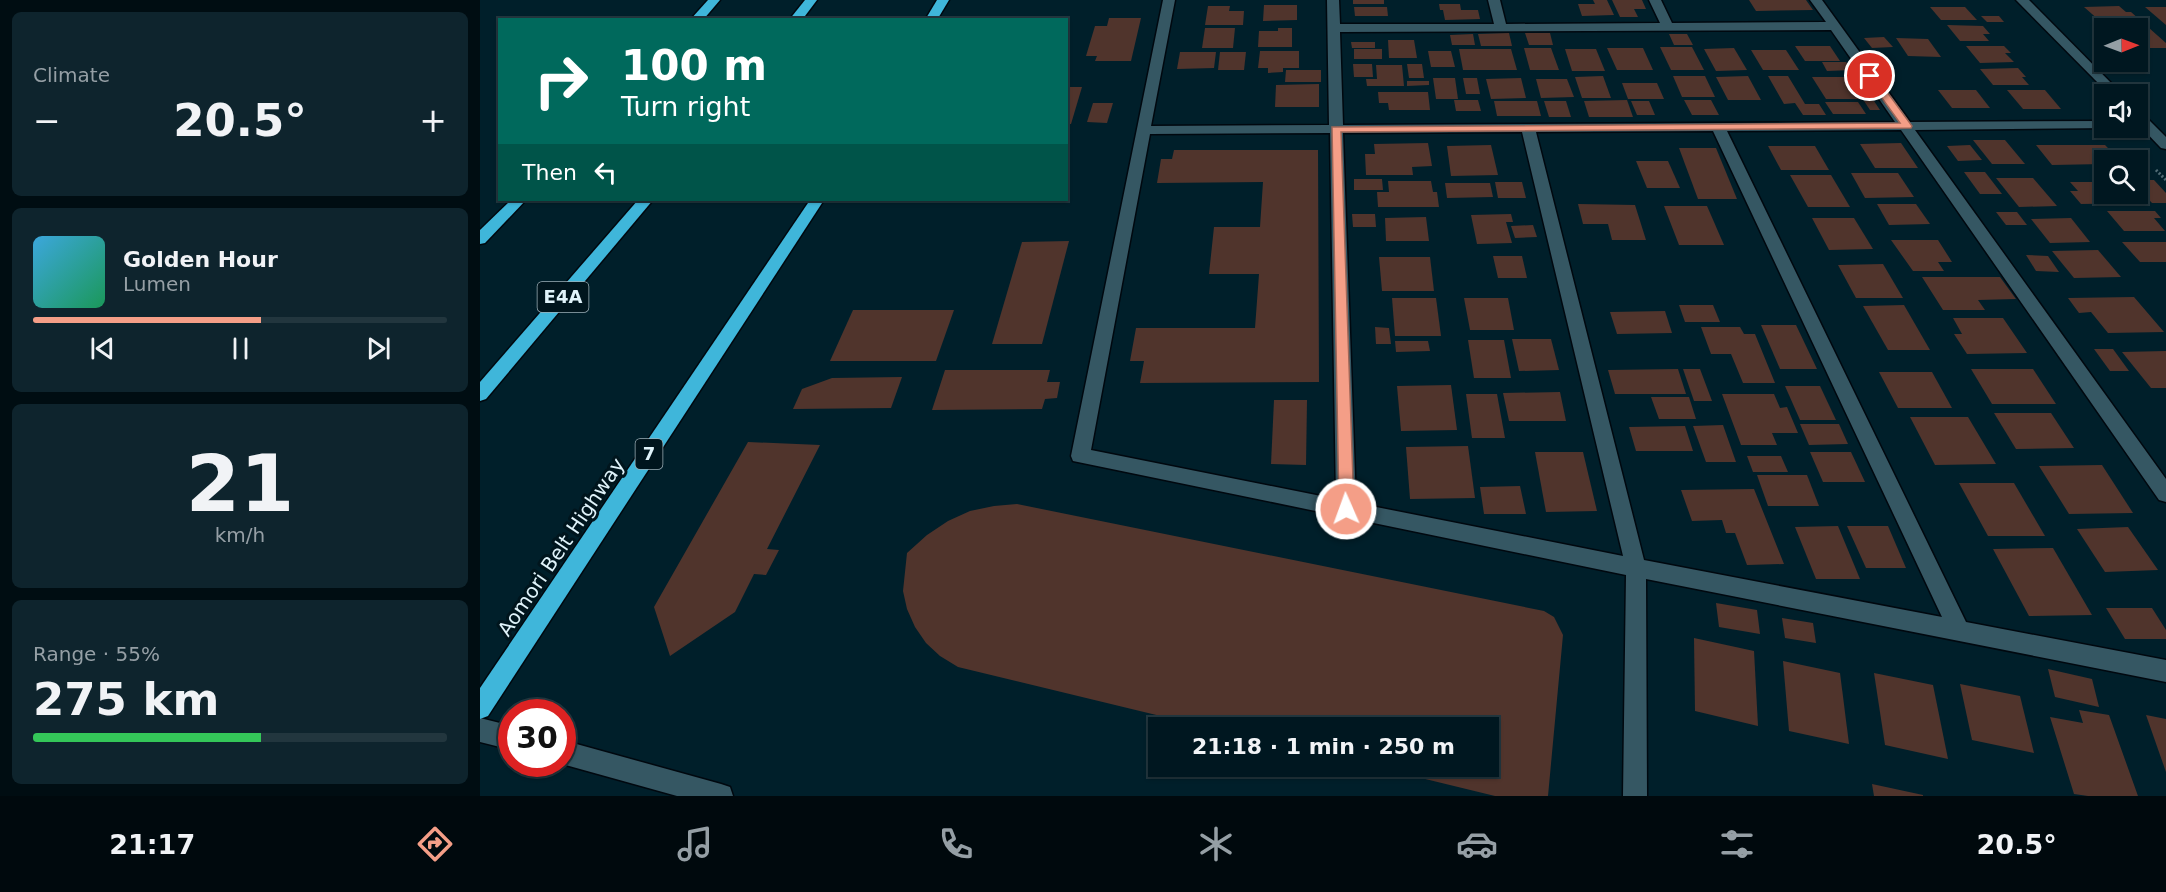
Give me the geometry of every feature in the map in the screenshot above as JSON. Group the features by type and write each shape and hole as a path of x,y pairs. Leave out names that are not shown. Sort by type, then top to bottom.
{"highway":[{"path":"698,18 714,0"},
{"path":"797,18 811,0"},
{"path":"932,18 943,0"},
{"path":"480,239 518,201"},
{"name":"E4A","path":"480,394 645,201"},
{"name":"Aomori Belt Highway","path":"480,708 816,201"}],"street":[{"path":"1169,0 1080,456 1636,568 2166,671"},
{"path":"1333,0 1346,509"},
{"path":"1494,0 1501,26"},
{"path":"1655,0 1667,25"},
{"path":"1816,0 2166,494"},
{"path":"2022,0 2106,84"},
{"path":"1334,28 1834,26"},
{"path":"2148,123 2166,125"},
{"path":"1143,129 2094,125"},
{"path":"1718,127 1959,630"},
{"path":"1527,128 1636,568 1635,796"},
{"path":"2148,129 2166,145"},
{"path":"480,730 498,734"},
{"path":"576,756 721,796"}],"building":[{"path":"1353,0 1384,0 1384,4 1353,4"},
{"path":"1593,0 1607,0 1614,15 1582,16 1578,4 1595,4"},
{"path":"1612,0 1642,0 1646,9 1634,9 1638,17 1620,17"},
{"path":"1749,0 1806,0 1813,10 1756,11"},
{"path":"1439,4 1460,4 1461,10 1478,10 1480,19 1445,20"},
{"path":"1264,5 1297,5 1297,20 1263,21"},
{"path":"1208,6 1230,6 1229,11 1244,11 1243,25 1205,25"},
{"path":"2119,6 2138,18 2097,18 2084,7"},
{"path":"1354,7 1387,7 1388,16 1355,16"},
{"path":"1930,7 1965,7 1977,20 1941,20"},
{"path":"2145,7 2166,7 2166,25"},
{"path":"1981,16 1999,16 2004,22 1987,22"},
{"path":"1109,18 1141,18 1131,61 1095,61 1097,56 1086,56 1095,26 1107,26"},
{"path":"1947,25 1983,26 1990,34 1983,34 1989,41 1960,41"},
{"path":"2148,27 2166,43 2166,48 2148,48"},
{"path":"1205,28 1235,28 1233,48 1202,48"},
{"path":"1278,28 1292,28 1292,47 1258,47 1259,31 1278,31"},
{"path":"1509,33 1512,46 1481,46 1478,34"},
{"path":"1525,33 1550,33 1553,45 1529,45"},
{"path":"1473,34 1475,45 1452,45 1450,35"},
{"path":"1669,34 1687,34 1693,45 1674,45"},
{"path":"1884,37 1893,47 1872,48 1864,38"},
{"path":"1896,38 1928,39 1941,57 1908,56"},
{"path":"1388,40 1414,40 1417,58 1389,58"},
{"path":"1351,42 1375,42 1375,48 1352,48"},
{"path":"1795,46 1830,46 1840,61 1805,61"},
{"path":"1966,46 2004,46 2011,53 2005,53 2014,62 1980,63"},
{"path":"1660,47 1692,47 1704,70 1671,70"},
{"path":"1524,48 1551,48 1559,70 1530,70"},
{"path":"1607,48 1643,48 1653,70 1617,70"},
{"path":"1734,48 1747,70 1716,71 1704,49"},
{"path":"1354,49 1382,49 1382,59 1354,59"},
{"path":"1459,49 1511,49 1517,70 1463,70"},
{"path":"1565,49 1596,49 1605,71 1572,71"},
{"path":"1751,50 1786,50 1799,70 1763,70"},
{"path":"1260,51 1299,51 1299,68 1283,68 1283,72 1268,73 1268,68 1258,68"},
{"path":"1428,51 1451,51 1455,67 1431,67"},
{"path":"1180,52 1216,52 1214,68 1177,69"},
{"path":"1220,52 1246,52 1244,70 1218,70"},
{"path":"1822,62 1846,62 1852,70 1827,71"},
{"path":"1353,64 1372,64 1373,77 1354,77"},
{"path":"1407,64 1422,64 1424,78 1409,78"},
{"path":"1376,65 1402,65 1404,86 1367,86 1366,79 1377,79"},
{"path":"2018,68 2026,77 2022,77 2029,85 1993,85 1980,69"},
{"path":"1286,70 1321,70 1321,82 1285,82"},
{"path":"1603,76 1611,98 1582,98 1575,77"},
{"path":"1673,76 1705,76 1715,97 1682,97"},
{"path":"1748,76 1761,100 1728,100 1716,77"},
{"path":"1768,76 1788,76 1805,104 1819,104 1826,115 1803,115 1795,103 1784,104"},
{"path":"1812,77 1845,77 1860,99 1826,99"},
{"path":"1433,78 1455,78 1458,99 1436,99"},
{"path":"1463,78 1477,78 1480,94 1466,94"},
{"path":"1521,78 1526,98 1491,99 1486,79"},
{"path":"1536,79 1567,79 1574,97 1541,98"},
{"path":"1407,81 1429,81 1429,85 1407,86"},
{"path":"1622,83 1657,83 1664,99 1628,99"},
{"path":"1319,84 1319,107 1275,107 1276,85"},
{"path":"1068,87 1082,87 1071,124 1068,124"},
{"path":"1938,90 1976,90 1990,108 1952,108"},
{"path":"2007,90 2045,90 2061,109 2023,109"},
{"path":"1378,92 1428,92 1430,110 1389,110 1388,103 1379,103"},
{"path":"1454,100 1478,100 1481,111 1456,111"},
{"path":"1627,100 1633,117 1589,117 1584,101"},
{"path":"1684,100 1711,100 1719,115 1692,115"},
{"path":"1494,101 1537,101 1541,116 1497,116"},
{"path":"1544,101 1566,101 1571,117 1549,117"},
{"path":"1631,101 1649,101 1655,115 1637,115"},
{"path":"1864,101 1874,101 1880,110 1870,110"},
{"path":"1825,102 1858,102 1866,114 1833,114"},
{"path":"1093,103 1113,103 1107,123 1087,122"},
{"path":"1973,140 2005,140 2025,164 1992,164"},
{"path":"1428,143 1432,166 1412,167 1413,175 1366,175 1365,154 1375,154 1374,144"},
{"path":"1901,143 1918,168 1875,168 1860,144"},
{"path":"1491,145 1498,175 1451,176 1447,146"},
{"path":"1970,145 1982,160 1958,161 1947,146"},
{"path":"2036,145 2105,145 2110,150 2094,150 2094,164 2052,165"},
{"path":"1768,146 1815,146 1829,170 1781,170"},
{"path":"1679,148 1716,148 1737,199 1698,199"},
{"path":"1174,150 1318,150 1319,382 1140,383 1144,361 1130,361 1136,328 1255,328 1259,274 1209,274 1214,227 1260,227 1263,182 1157,183 1161,159 1172,159"},
{"path":"1636,161 1668,161 1680,188 1647,188"},
{"path":"1964,172 1985,172 2002,194 1980,194"},
{"path":"1851,173 1898,173 1914,197 1865,198"},
{"path":"1790,175 1831,175 1850,207 1808,207"},
{"path":"1996,178 2033,178 2057,206 2019,207"},
{"path":"1354,179 1382,179 1383,190 1354,190"},
{"path":"2148,180 2154,180 2166,193 2166,203 2152,203 2148,199"},
{"path":"1388,181 1431,181 1433,192 1437,192 1439,207 1378,207 1377,192 1389,192"},
{"path":"1495,182 1522,182 1526,198 1498,198"},
{"path":"2070,182 2094,182 2094,204 2081,204 2070,191 2078,191"},
{"path":"1445,183 1490,183 1493,197 1447,198"},
{"path":"1578,204 1635,205 1646,240 1612,240 1608,224 1583,224"},
{"path":"1877,204 1916,204 1930,224 1889,225"},
{"path":"1664,206 1707,206 1724,245 1679,245"},
{"path":"2107,211 2155,211 2161,218 2154,218 2165,231 2124,231"},
{"path":"1996,212 2017,212 2027,225 2006,225"},
{"path":"1352,214 1375,214 1376,227 1353,227"},
{"path":"1511,214 1513,222 1506,222 1512,243 1477,244 1471,215"},
{"path":"1426,217 1429,241 1386,241 1385,218"},
{"path":"1812,218 1854,218 1873,249 1829,250"},
{"path":"2071,218 2090,242 2050,243 2031,219"},
{"path":"1533,225 1537,237 1515,238 1511,226"},
{"path":"1891,240 1938,240 1952,262 1938,262 1944,271 1913,271"},
{"path":"1069,241 1042,344 992,344 1022,242"},
{"path":"2122,242 2166,242 2166,262 2140,262"},
{"path":"2098,250 2121,277 2074,278 2052,251"},
{"path":"2026,255 2048,256 2059,272 2036,271"},
{"path":"1493,256 1522,256 1527,278 1498,278"},
{"path":"1379,257 1430,257 1434,291 1382,291"},
{"path":"1883,264 1903,298 1856,298 1838,265"},
{"path":"1922,277 2000,277 2016,299 1978,300 1985,310 1943,310"},
{"path":"2134,297 2164,332 2108,333 2091,312 2079,313 2068,298"},
{"path":"1392,298 1436,298 1441,336 1395,336"},
{"path":"1464,298 1508,298 1514,330 1470,330"},
{"path":"1679,305 1713,305 1720,322 1685,322"},
{"path":"1904,305 1930,350 1888,350 1863,306"},
{"path":"853,310 954,310 936,361 830,361"},
{"path":"1665,311 1672,333 1617,334 1610,312"},
{"path":"1953,318 2003,318 2027,353 1967,354 1954,334 1962,334"},
{"path":"1761,325 1796,325 1817,369 1780,369"},
{"path":"1375,327 1389,328 1391,344 1376,344"},
{"path":"1701,327 1740,327 1744,334 1755,334 1775,383 1743,383 1731,354 1711,354"},
{"path":"1512,339 1551,339 1559,370 1519,371"},
{"path":"1468,340 1504,340 1511,378 1474,378"},
{"path":"1395,341 1428,341 1430,351 1396,352"},
{"path":"2094,349 2113,349 2129,371 2110,371"},
{"path":"2166,351 2166,388 2151,388 2122,352"},
{"path":"1678,369 1686,394 1615,394 1608,370"},
{"path":"1683,369 1700,369 1712,401 1694,401"},
{"path":"1971,369 2033,369 2056,404 1992,404"},
{"path":"945,370 1050,370 1047,382 1060,382 1057,398 1045,399 1042,409 932,410"},
{"path":"1879,372 1932,372 1952,408 1898,408"},
{"path":"902,377 891,408 793,409 802,389 832,378"},
{"path":"1451,385 1457,430 1401,431 1397,386"},
{"path":"1785,386 1820,386 1836,420 1800,420"},
{"path":"1560,392 1566,421 1509,421 1503,393"},
{"path":"1466,394 1497,394 1505,438 1472,438"},
{"path":"1722,394 1774,394 1780,408 1787,407 1798,433 1772,433 1777,445 1741,445"},
{"path":"1651,397 1689,397 1696,419 1659,419"},
{"path":"1274,400 1307,400 1306,465 1271,464"},
{"path":"1994,413 2051,413 2074,448 2016,449"},
{"path":"1910,417 1968,417 1996,464 1935,465"},
{"path":"1800,424 1839,424 1848,444 1809,445"},
{"path":"1723,425 1736,462 1706,462 1693,426"},
{"path":"1685,426 1693,451 1636,451 1629,427"},
{"path":"748,442 820,445 767,549 779,550 766,575 754,574 735,612 670,656 654,607"},
{"path":"1468,446 1475,498 1410,499 1406,447"},
{"path":"1535,452 1583,452 1597,511 1546,512"},
{"path":"1810,452 1851,452 1865,482 1823,482"},
{"path":"1747,456 1781,456 1788,472 1753,472"},
{"path":"2102,465 2133,513 2069,514 2039,466"},
{"path":"1757,475 1807,475 1819,506 1768,506"},
{"path":"1959,483 2014,483 2045,536 1988,536"},
{"path":"1520,486 1526,514 1484,514 1480,487"},
{"path":"1754,489 1784,564 1747,565 1735,533 1726,533 1722,520 1692,521 1681,490"},
{"path":"1017,504 1544,611 1554,617 1563,635 1548,796 1495,796 1417,777 1499,777 1499,717 1165,717 958,667 940,656 926,643 915,627 907,609 903,591 907,553 927,535 948,521 970,511"},
{"path":"1838,526 1860,579 1816,579 1795,527"},
{"path":"1847,526 1888,526 1906,568 1866,568"},
{"path":"2128,527 2158,570 2105,572 2077,529"},
{"path":"2053,548 2092,615 2029,616 1993,549"},
{"path":"1716,603 1757,610 1760,634 1719,627"},
{"path":"2106,608 2152,608 2166,630 2166,639 2125,639"},
{"path":"1782,618 1813,623 1816,643 1785,638"},
{"path":"1694,638 1754,651 1758,726 1695,711"},
{"path":"1783,661 1840,673 1849,744 1789,731"},
{"path":"2048,669 2092,679 2099,707 2055,697"},
{"path":"1874,673 1933,685 1948,759 1885,745"},
{"path":"1960,684 2020,696 2034,753 1972,740"},
{"path":"2079,710 2109,715 2138,796 2074,794 2050,717 2083,723"},
{"path":"2146,715 2166,719 2166,772"},
{"path":"1872,784 1923,795 1923,796 1874,796"}],"route":[{"path":"1346,509 1336,129 1907,126 1870,76"}]}
